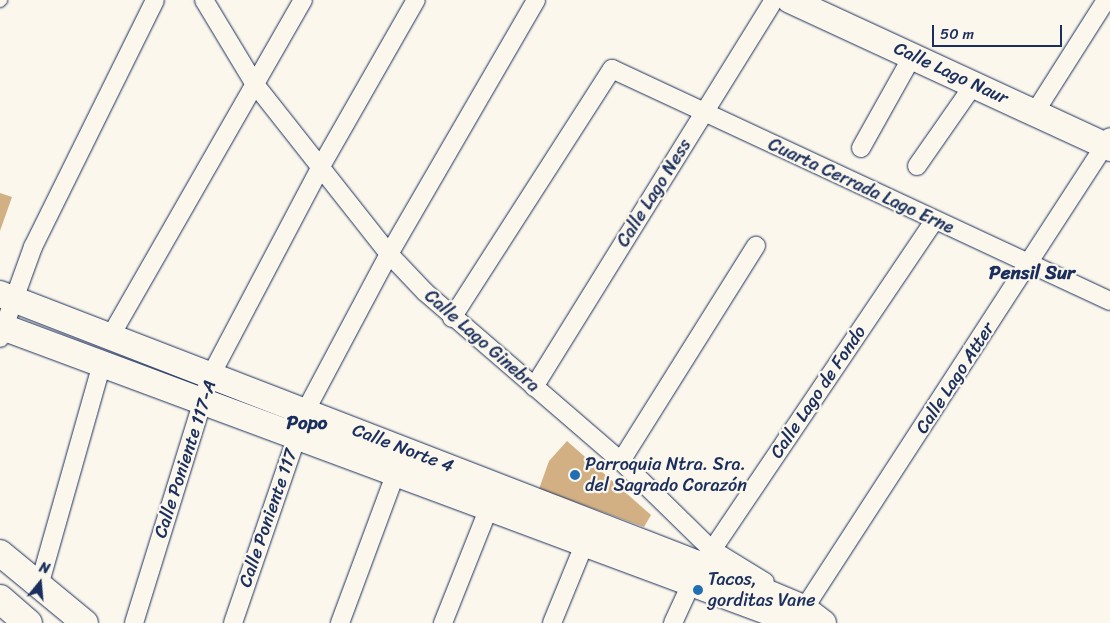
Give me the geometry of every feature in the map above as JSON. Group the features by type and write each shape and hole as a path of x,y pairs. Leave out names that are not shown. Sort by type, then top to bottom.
{"highway":[{"path":"0,599 28,623"}],"street":[{"path":"1,331 6,297 33,247 155,0"},
{"name":"Calle Lago Ginebra","path":"204,0 254,83 388,254 452,318 621,461 701,567"},
{"path":"110,337 303,0"},
{"name":"Calle Poniente 117-A","path":"134,623 200,401 211,375 320,168 416,0"},
{"name":"Calle Poniente 117","path":"233,623 306,410 388,254 536,0"},
{"name":"Calle Lago Ness","path":"534,387 774,0"},
{"name":"Calle Lago Naur","path":"790,0 1108,144"},
{"path":"1035,112 1106,0"},
{"path":"861,148 913,55"},
{"name":"Cuarta Cerrada Lago Erne","path":"452,318 612,70 1110,301"},
{"path":"917,166 975,84"},
{"name":"Calle Lago Atter","path":"808,620 1031,263 1108,144"},
{"name":"Calle Lago de Fondo","path":"673,623 701,567 935,220"},
{"path":"621,461 756,246"},
{"name":"Calle Norte 4","path":"6,297 306,410 701,567 808,620"},
{"name":"Calle Norte 4","path":"1,331 102,364 584,545 701,567"},
{"path":"39,586 102,364"},
{"path":"340,623 395,475"},
{"path":"443,623 488,510"},
{"path":"552,623 584,545"},
{"path":"0,554 85,623"}],"building":[{"path":"0,193 12,197 0,231"},
{"name":"Parroquia Ntra. Sra. del Sagrado Corazón","path":"567,441 651,515 644,527 539,489 549,461"}],"place":[{"name":"Parroquia Ntra. Sra. del Sagrado Corazón","path":"575,475"},
{"name":"Tacos, gorditas Vane","path":"698,590"}],"district":[{"name":"Pensil Sur","path":"1032,273"},
{"name":"Popo","path":"307,423"}]}
